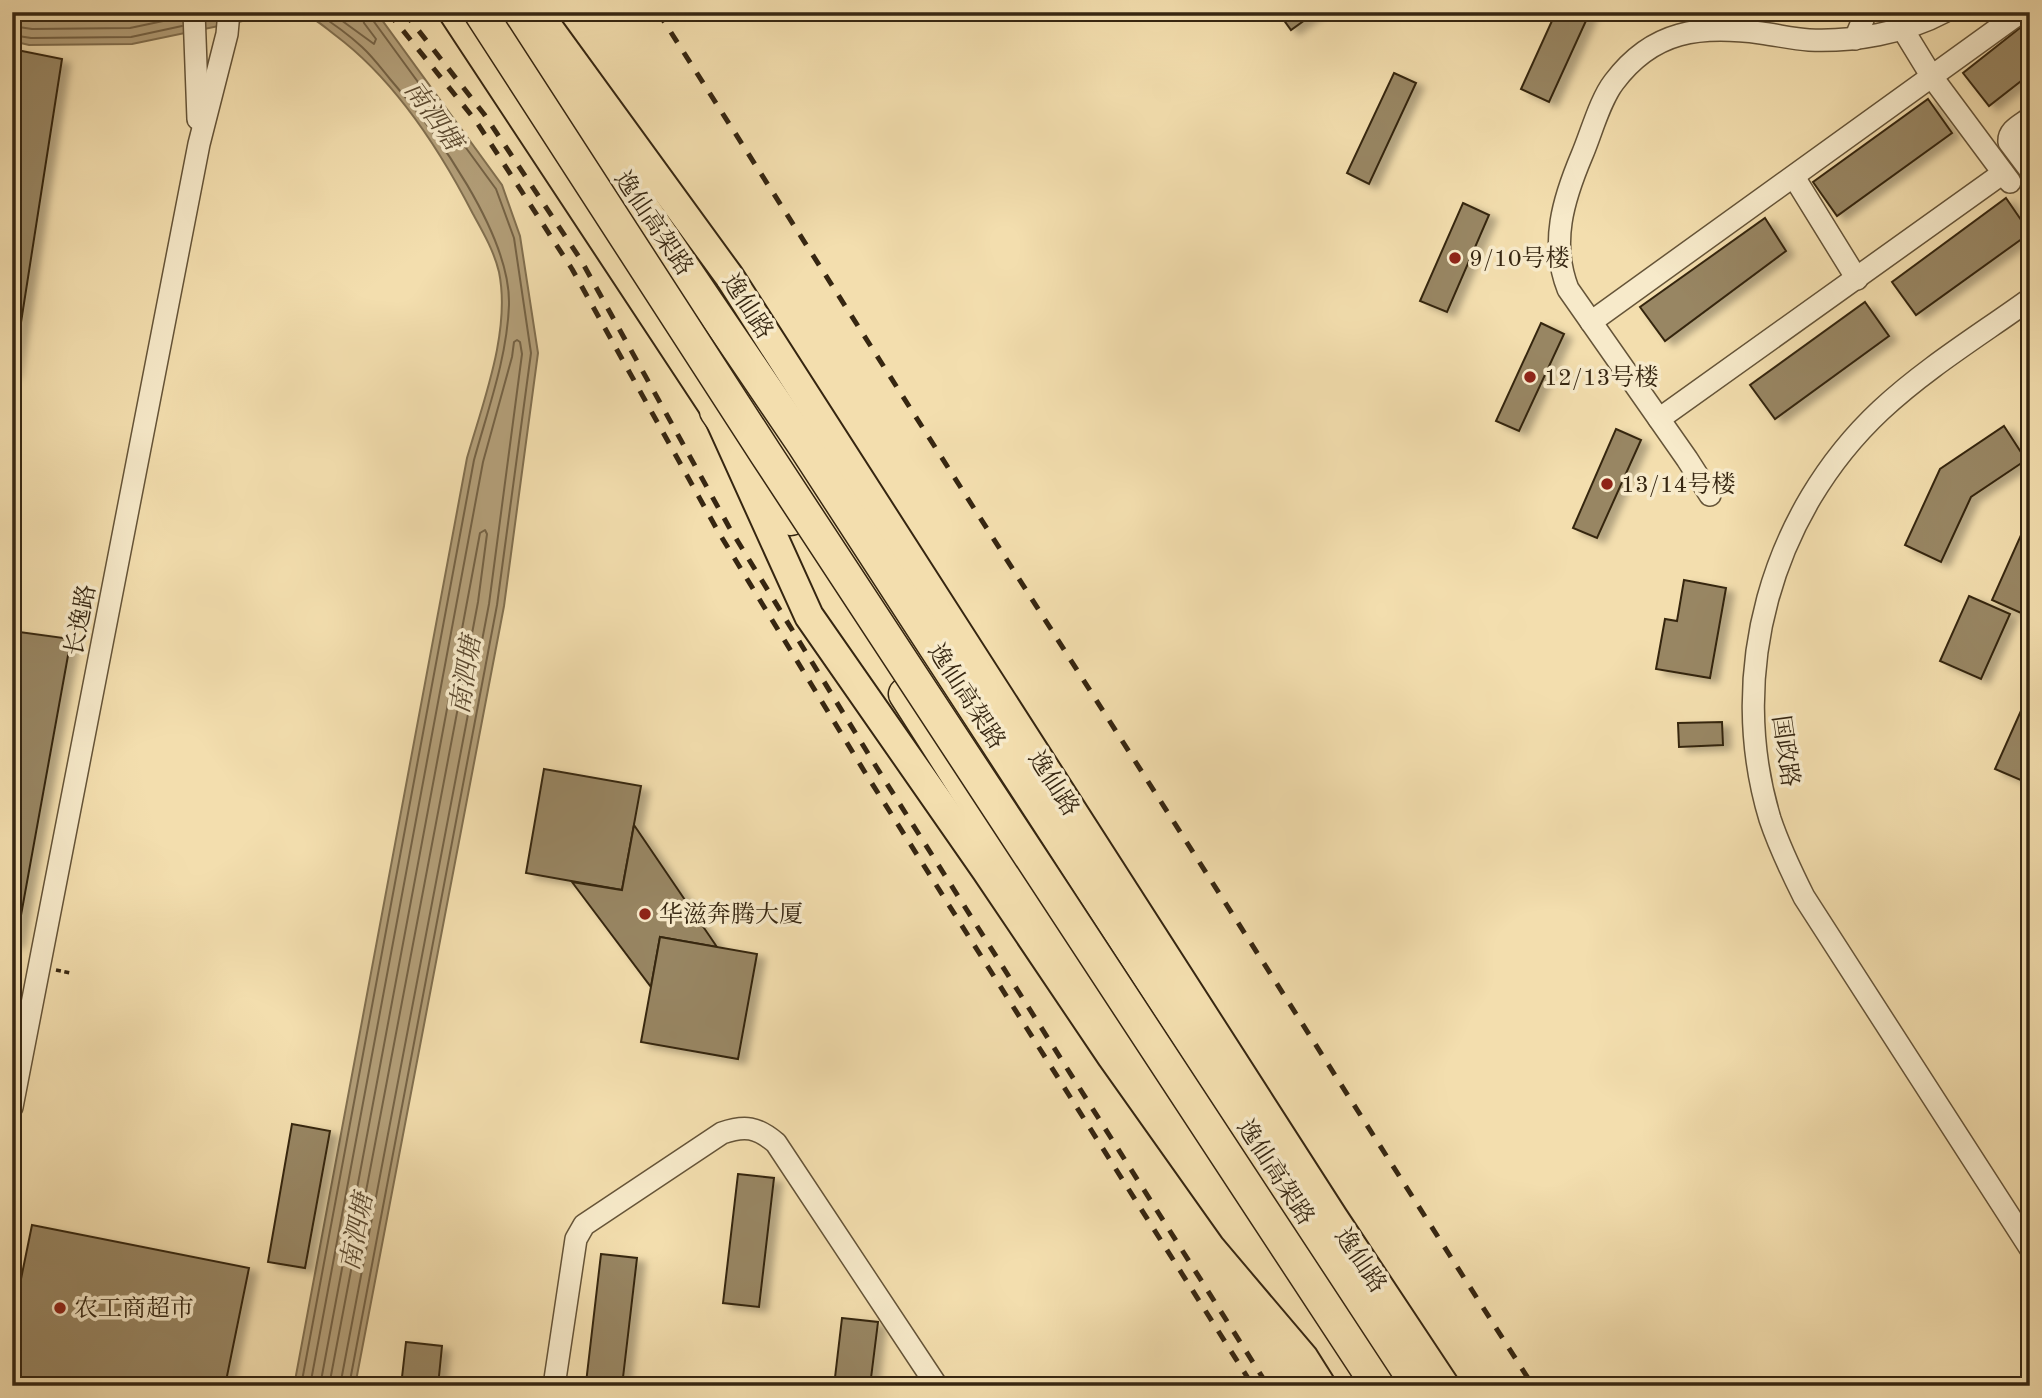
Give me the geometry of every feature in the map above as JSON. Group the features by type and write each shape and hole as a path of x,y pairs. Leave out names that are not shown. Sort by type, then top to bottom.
{"highway":[{"name":"逸仙高架路","path":"480,12 774,466 1380,1386"},
{"name":"逸仙高架路","path":"510,12 803,444 1415,1386"},
{"path":"716,411 821,562 1155,1085 1245,1212 1307,1277"}],"main road":[{"name":"逸仙路","path":"453,12 716,411 809,616 1234,1229 1328,1340 1357,1386"},
{"name":"逸仙路","path":"537,12 729,276 1333,1217 1445,1386"},
{"name":"逸仙路","path":"716,411 836,541 1380,1386"}],"street":[{"name":"长逸路","path":"194,12 199,144"},
{"name":"长逸路","path":"12,1107 20,1022 199,144 227,34 229,12"},
{"path":"1855,39 1866,12"},
{"path":"1710,495 1568,289 1561,272 1558,247 1560,218 1574,174 1612,85 1633,60 1660,41 1724,21 1758,32 1808,40 1855,39 1902,28 1944,12"},
{"path":"1591,323 2021,12"},
{"path":"1660,419 1857,279 2007,178 1932,77 1902,28"},
{"path":"2030,118 2012,131 2009,137 2030,170"},
{"path":"1794,177 1857,279"},
{"name":"国政路","path":"2030,299 1916,380 1881,410 1848,444 1821,480 1780,558 1766,601 1757,646 1753,692 1760,778 1770,818 1784,856 1804,897 2030,1248"},
{"path":"554,1386 579,1231 584,1225 722,1133 739,1127 755,1130 776,1143 937,1386"}],"water":[{"name":"南泗塘","path":"12,12 374,12 502,185 520,236 538,353 504,606 355,1386 294,1386 467,458 494,366 501,318 499,272 488,242 460,189 413,116 377,72 313,19 300,15 277,14 132,44 29,45 12,41"}],"building":[{"path":"1278,12 1316,12 1291,30"},
{"path":"1556,12 1590,12 1549,102 1521,89"},
{"path":"2030,20 2030,74 1989,106 1963,73"},
{"path":"12,49 62,59 13,374 12,374"},
{"path":"1394,73 1416,83 1369,184 1347,173"},
{"path":"1928,99 1952,133 1837,216 1813,182"},
{"path":"2006,198 2030,233 1916,315 1892,282"},
{"name":"9/10号楼","path":"1463,203 1489,215 1447,312 1420,301"},
{"path":"1765,218 1786,251 1665,341 1640,307"},
{"path":"1865,302 1889,336 1775,419 1750,385"},
{"name":"12/13号楼","path":"1541,323 1564,334 1519,431 1496,421"},
{"path":"2004,426 2026,460 1971,497 1941,562 1905,545 1940,469"},
{"name":"13/14号楼","path":"1616,429 1641,440 1597,538 1573,528"},
{"path":"2021,535 2030,539 2030,617 1992,600"},
{"path":"1684,580 1726,588 1710,678 1656,669 1665,619 1677,621"},
{"path":"1969,596 2010,614 1981,679 1940,661"},
{"path":"12,631 71,639 16,943 12,943"},
{"path":"2024,704 2030,706 2030,784 1995,769"},
{"path":"1722,722 1723,745 1679,747 1678,723"},
{"path":"544,769 641,786 622,890 526,873"},
{"name":"华滋奔腾大厦","path":"634,825 717,947 660,937 651,987 572,882 622,890"},
{"path":"660,937 757,954 738,1059 641,1042"},
{"path":"292,1124 330,1131 305,1268 268,1262"},
{"path":"738,1174 774,1178 759,1307 723,1303"},
{"path":"32,1225 249,1268 225,1386 12,1386 12,1323"},
{"path":"601,1254 637,1258 622,1386 586,1383"},
{"path":"842,1318 878,1322 870,1386 834,1386"},
{"path":"406,1342 442,1346 438,1386 401,1386"}],"railway":[{"path":"388,12 476,121 572,269 719,533 866,774 1253,1386"},
{"path":"404,12 484,114 581,260 729,527 877,768 1268,1386"},
{"path":"658,12 1533,1386"}],"place":[{"name":"9/10号楼","path":"1455,258"},
{"name":"12/13号楼","path":"1530,377"},
{"name":"13/14号楼","path":"1607,484"},
{"name":"华滋奔腾大厦","path":"645,914"},
{"name":"农工商超市","path":"60,1308"}]}
